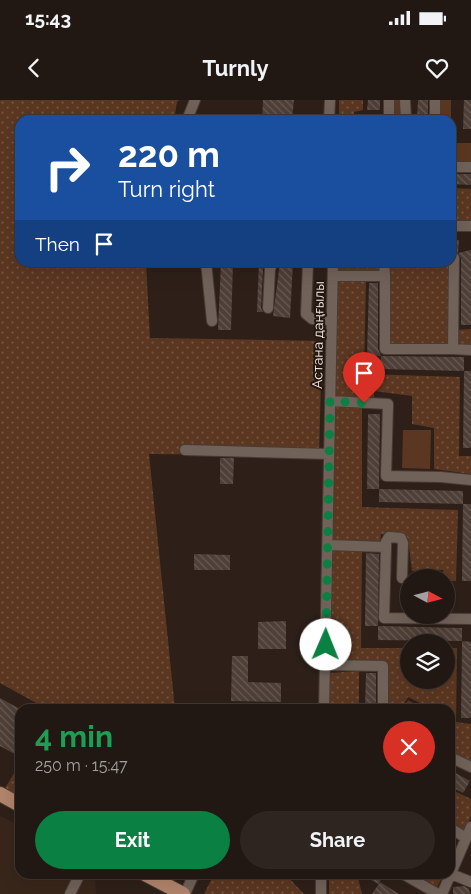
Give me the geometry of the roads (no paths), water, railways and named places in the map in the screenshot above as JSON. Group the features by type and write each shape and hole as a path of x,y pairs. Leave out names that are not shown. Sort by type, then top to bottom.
{"main road":[{"path":"0,794 15,802"},
{"path":"156,881 184,894"}],"street":[{"path":"189,115 196,100"},
{"path":"329,115 330,100"},
{"path":"389,115 390,100"},
{"path":"405,100 406,115"},
{"path":"435,100 435,115"},
{"path":"456,167 471,167"},
{"path":"456,226 471,226"},
{"path":"207,267 212,321"},
{"path":"268,308 271,267"},
{"path":"308,267 306,314 312,319 332,320"},
{"name":"Астана даңғылы","path":"324,704 333,267"},
{"path":"384,267 385,348 471,350"},
{"path":"453,349 454,267"},
{"path":"333,276 385,276"},
{"path":"330,401 388,404 386,476 441,477 471,480"},
{"path":"185,450 330,454"},
{"path":"403,569 404,543 401,538 389,537 386,542 384,618 471,619"},
{"path":"328,545 386,547"},
{"path":"325,665 383,666 384,704"},
{"path":"455,759 471,767"},
{"path":"455,864 471,827"},
{"path":"455,831 466,838"},
{"path":"455,876 471,882"},
{"path":"70,894 78,879"},
{"path":"184,894 192,879"},
{"path":"321,879 321,894"},
{"path":"412,879 438,894"},
{"path":"442,894 449,879"}]}
